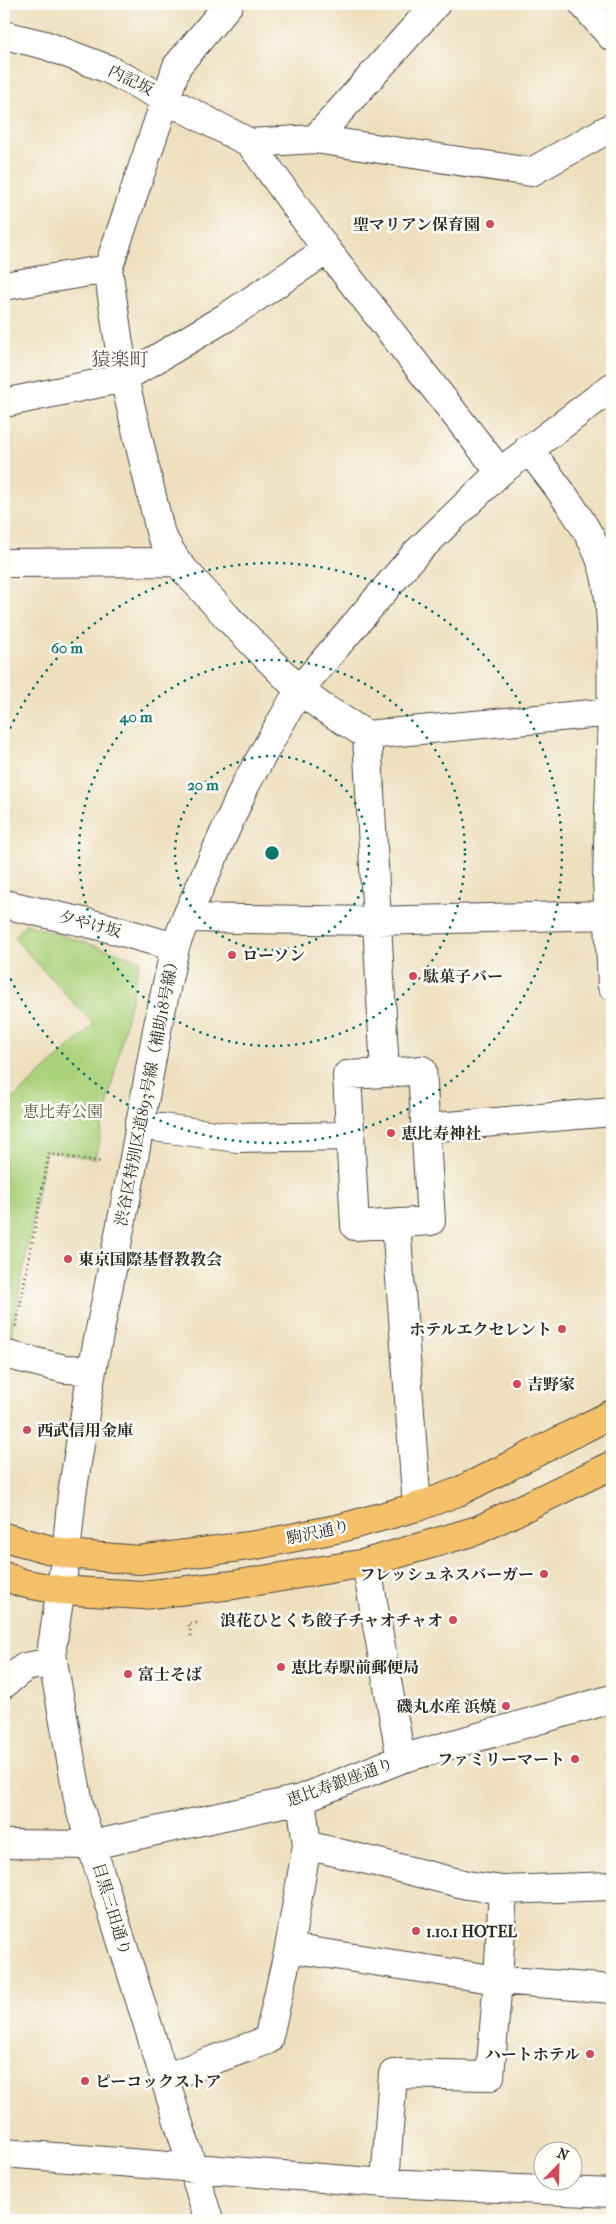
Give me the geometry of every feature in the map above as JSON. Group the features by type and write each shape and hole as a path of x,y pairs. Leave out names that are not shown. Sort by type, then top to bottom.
{"main road":[{"name":"駒沢通り","path":"4,1537 66,1554 139,1560 256,1545 342,1528 417,1507 458,1492 499,1473 612,1414"},
{"path":"4,1576 22,1583 59,1590 142,1595 233,1585 366,1562 478,1530 612,1465"}],"street":[{"path":"229,4 177,66 108,269 124,378 162,535 177,562 229,619 299,690 329,712 367,735 612,712"},
{"path":"315,139 436,4"},
{"path":"583,4 612,37"},
{"name":"内記坂","path":"4,35 45,45 108,69 167,98 250,143"},
{"path":"250,143 315,139 531,172 612,127"},
{"path":"250,143 328,250 500,472"},
{"path":"4,403 124,378 225,318 328,250"},
{"path":"4,286 108,269"},
{"name":"渋谷区特別区道893号線（補助18号線）","path":"59,1590 66,1554 72,1494 92,1370 132,1170 157,1030 175,947 246,784 299,690 417,552 500,472 612,387"},
{"path":"528,449 550,475 589,536 597,550 605,572 610,607 612,712 610,878 607,915 612,986"},
{"path":"4,563 177,562"},
{"path":"367,735 384,1072"},
{"name":"夕やけ坂","path":"4,904 105,927 175,947"},
{"path":"186,918 376,921 607,915"},
{"path":"422,1070 431,1221 355,1226 347,1075 384,1072 422,1070"},
{"path":"425,1128 612,1112"},
{"path":"139,1125 238,1138 350,1136"},
{"path":"396,1224 417,1507"},
{"path":"7,1355 65,1369 92,1370"},
{"path":"366,1562 401,1760"},
{"name":"目黒三田通り","path":"59,1590 52,1647 53,1662 80,1809 209,2220"},
{"path":"4,1684 25,1667 53,1662"},
{"name":"恵比寿銀座通り","path":"4,1844 92,1845 301,1800 401,1760 611,1705"},
{"path":"164,2078 268,2040 289,1948 308,1845 301,1800"},
{"path":"308,1845 467,1885 502,1890 612,1886"},
{"path":"385,2183 393,2074 490,2076 498,1980 502,1890"},
{"path":"289,1948 498,1980 612,1989"},
{"path":"4,2153 385,2183 612,2193"}],"path":[{"path":"7,1355 49,1154 102,1162 132,1170"},
{"path":"190,1636 189,1623 201,1623"}],"green space":[{"name":"恵比寿公園","path":"26,924 140,960 95,1159 46,1151 9,1346 4,1345 4,1107 94,1025 14,938"}],"place":[{"name":"聖マリアン保育園","path":"490,224"},
{"name":"ローソン","path":"232,955"},
{"name":"駄菓子バー","path":"413,976"},
{"name":"恵比寿神社","path":"391,1133"},
{"name":"東京国際基督教教会","path":"68,1259"},
{"name":"ホテルエクセレント","path":"562,1329"},
{"name":"吉野家","path":"517,1384"},
{"name":"西武信用金庫","path":"27,1430"},
{"name":"フレッシュネスバーガー","path":"544,1574"},
{"name":"浪花ひとくち餃子チャオチャオ","path":"453,1620"},
{"name":"恵比寿駅前郵便局","path":"281,1667"},
{"name":"富士そば","path":"128,1674"},
{"name":"磯丸水産 浜焼","path":"506,1706"},
{"name":"ファミリーマート","path":"575,1759"},
{"name":"1.10.1 HOTEL","path":"416,1931"},
{"name":"ハートホテル","path":"590,2054"},
{"name":"ピーコックストア","path":"85,2081"}],"district":[{"name":"猿楽町","path":"120,360"}]}
